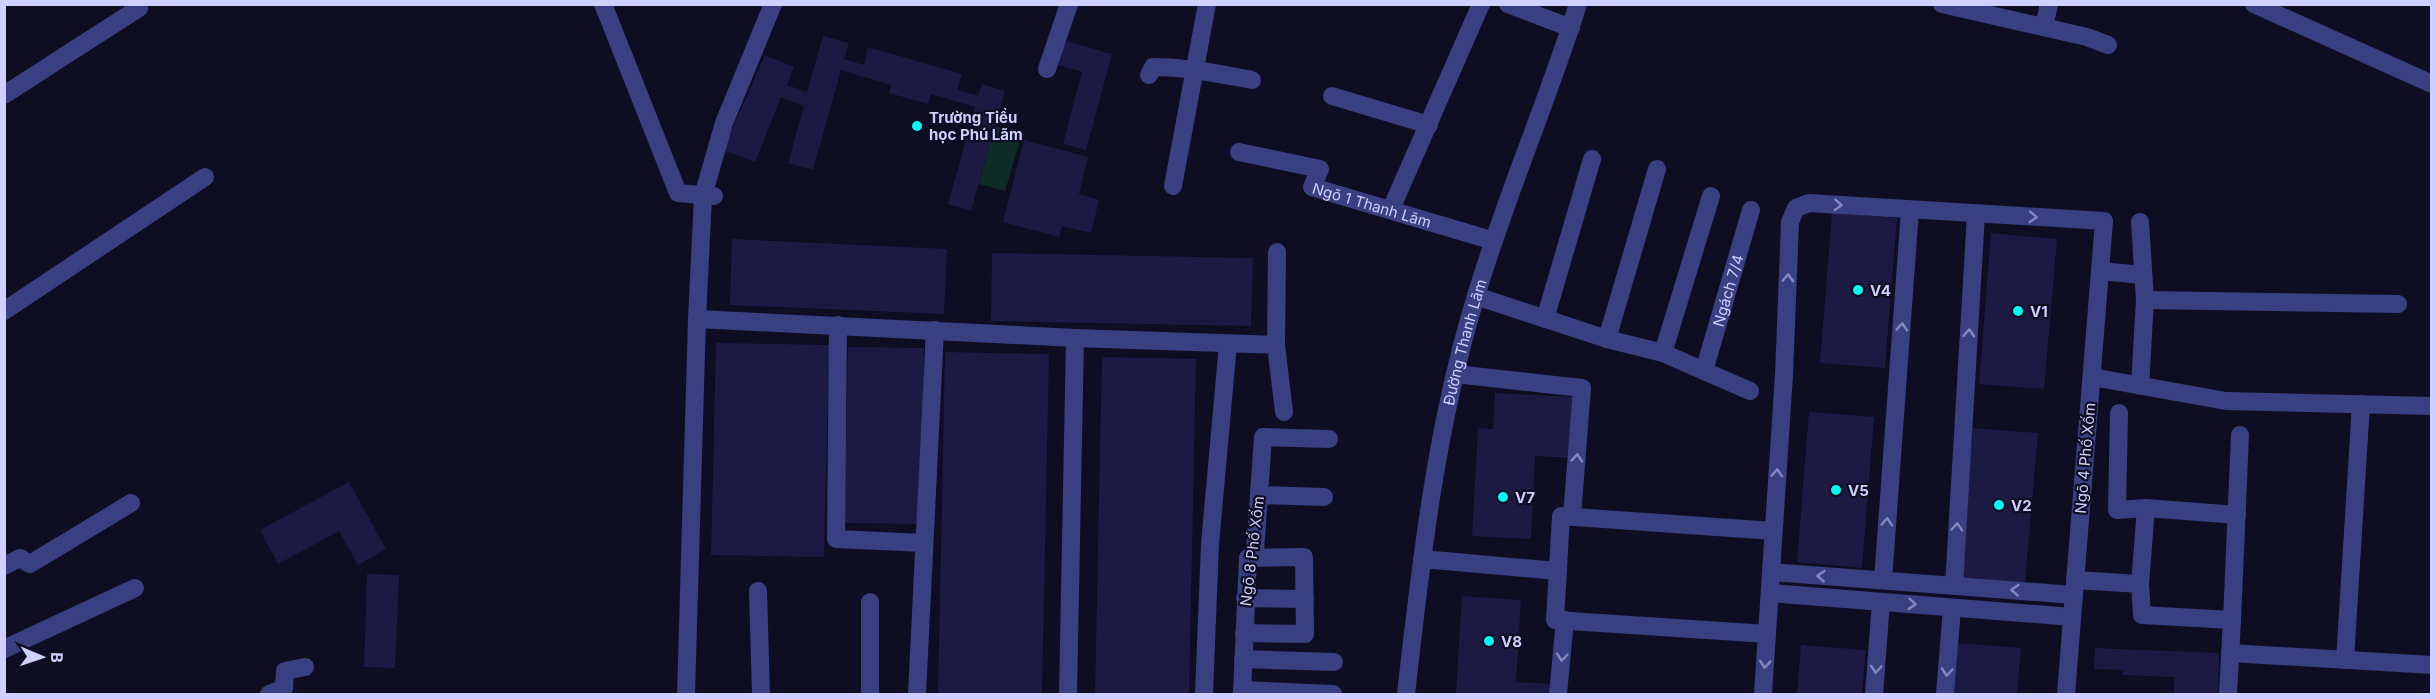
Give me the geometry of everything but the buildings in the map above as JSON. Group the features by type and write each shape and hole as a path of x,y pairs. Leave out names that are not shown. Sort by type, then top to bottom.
{"street":[{"path":"603,4 678,193 709,196"},
{"path":"686,694 697,319 709,196 724,123 773,4"},
{"path":"1047,69 1069,4"},
{"path":"1173,186 1208,4"},
{"path":"1391,209 1481,4"},
{"path":"1508,4 1571,28"},
{"name":"Đường Thanh Lãm","path":"1406,694 1422,559 1439,450 1455,374 1494,241 1578,4"},
{"path":"1942,4 2087,37 2108,45"},
{"path":"2044,27 2049,4"},
{"path":"2254,4 2432,84"},
{"path":"4,95 139,8"},
{"path":"1149,75 1153,67 1195,70 1252,80"},
{"path":"1332,96 1429,125"},
{"name":"Ngõ 1 Thanh Lãm","path":"1239,152 1320,168 1312,188 1391,209 1494,241"},
{"path":"1545,319 1592,159"},
{"path":"1607,339 1657,169"},
{"path":"4,311 205,177"},
{"path":"1663,353 1711,196"},
{"path":"1763,694 1792,214 1796,208 1809,203 1976,214 1954,586"},
{"name":"Ngách 7/4","path":"1704,371 1751,210"},
{"path":"1883,580 1910,210"},
{"name":"Ngõ 4 Phố Xốm","path":"1976,214 2103,220 2101,271 2066,694"},
{"path":"2140,222 2145,300 2140,386"},
{"path":"1277,252 1276,345 1284,412"},
{"path":"2101,271 2142,275"},
{"path":"1476,296 1607,339 1663,353 1750,391"},
{"path":"2145,300 2398,304"},
{"path":"697,319 1075,338 1276,345"},
{"path":"838,325 836,539 924,543"},
{"path":"917,694 935,330"},
{"path":"1068,694 1075,338"},
{"path":"1204,694 1210,544 1228,344"},
{"path":"1455,374 1582,388 1572,516"},
{"path":"2092,377 2226,401 2432,406"},
{"path":"2346,660 2361,404"},
{"path":"2119,413 2117,510 2146,508 2236,515"},
{"path":"2228,694 2240,435"},
{"name":"Ngõ 8 Phố Xốm","path":"1242,692 1248,558 1255,551 1263,437 1329,439"},
{"path":"1259,495 1324,497"},
{"path":"4,566 20,558 30,564 132,503"},
{"path":"2146,508 2140,584 2142,615 2232,620"},
{"path":"1767,634 1555,620 1561,516 1773,531"},
{"path":"1244,633 1305,634 1304,557 1248,558"},
{"path":"1422,559 1558,571"},
{"path":"1772,572 1954,586 2074,587 2140,584"},
{"path":"4,648 135,588"},
{"path":"758,591 761,694"},
{"path":"1770,594 2072,617"},
{"path":"1245,598 1305,599"},
{"path":"870,602 870,694"},
{"path":"1874,694 1881,602"},
{"path":"1945,694 1952,608"},
{"path":"1558,694 1565,620"},
{"path":"2230,652 2432,665"},
{"path":"1243,659 1334,662"},
{"path":"268,694 284,688 285,671 305,667"},
{"path":"1242,692 1333,694"}],"green space":[{"path":"995,126 1022,133 1005,191 979,184"}],"place":[{"name":"Trường Tiểu học Phú Lãm","path":"917,126"},
{"name":"V4","path":"1858,290"},
{"name":"V1","path":"2018,311"},
{"name":"V5","path":"1836,490"},
{"name":"V7","path":"1503,497"},
{"name":"V2","path":"1999,505"},
{"name":"V8","path":"1489,641"}]}
